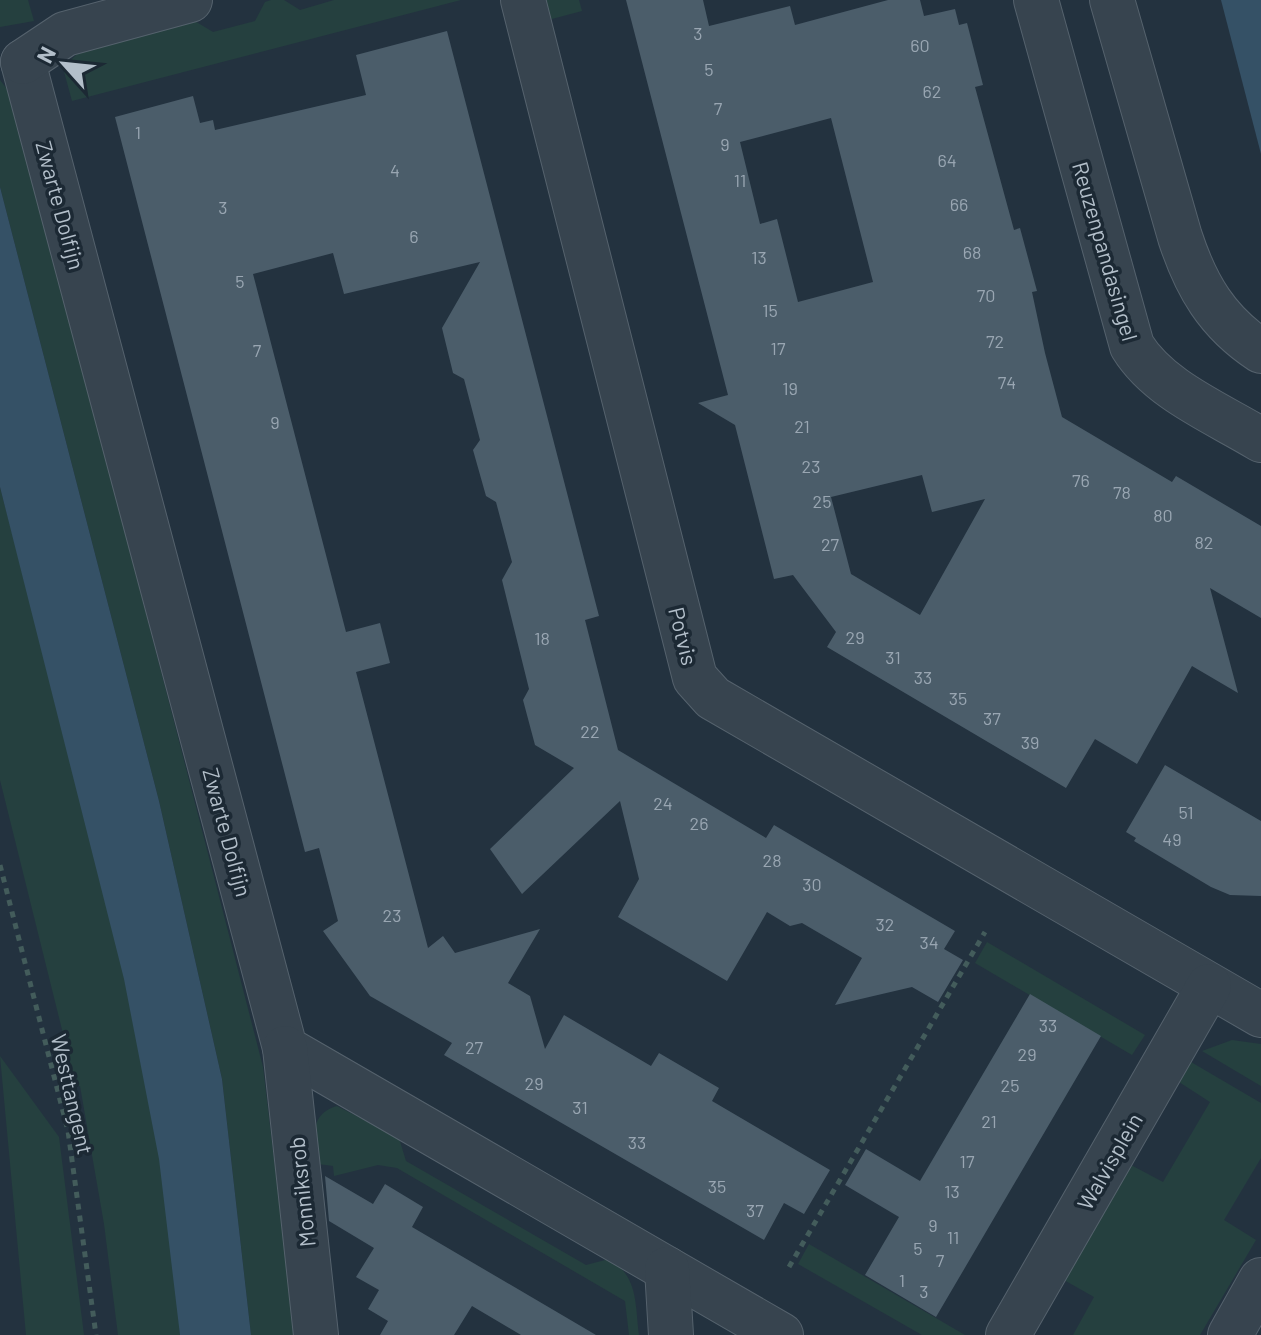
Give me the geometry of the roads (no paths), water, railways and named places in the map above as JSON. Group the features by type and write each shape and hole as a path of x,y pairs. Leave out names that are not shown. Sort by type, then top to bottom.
{"street":[{"path":"12,55 65,34 190,0"},
{"name":"Potvis","path":"523,0 695,678 713,698 1261,1015"},
{"name":"Reuzenpandasingel","path":"1036,0 1132,346 1140,360 1165,382 1261,440"},
{"path":"1112,0 1194,275 1218,316 1261,351"},
{"name":"Zwarte Dolfijn","path":"12,55 285,1048"},
{"name":"Walvisplein","path":"1008,1335 1209,986"},
{"path":"285,1048 781,1335"},
{"name":"Monniksrob","path":"285,1048 316,1335"},
{"path":"667,1269 671,1335"},
{"path":"1230,1335 1261,1280"}],"water":[{"path":"1221,0 1261,0 1261,154"},
{"path":"0,187 159,801 222,1079 251,1335 180,1335 159,1159 124,979 0,487"}]}
